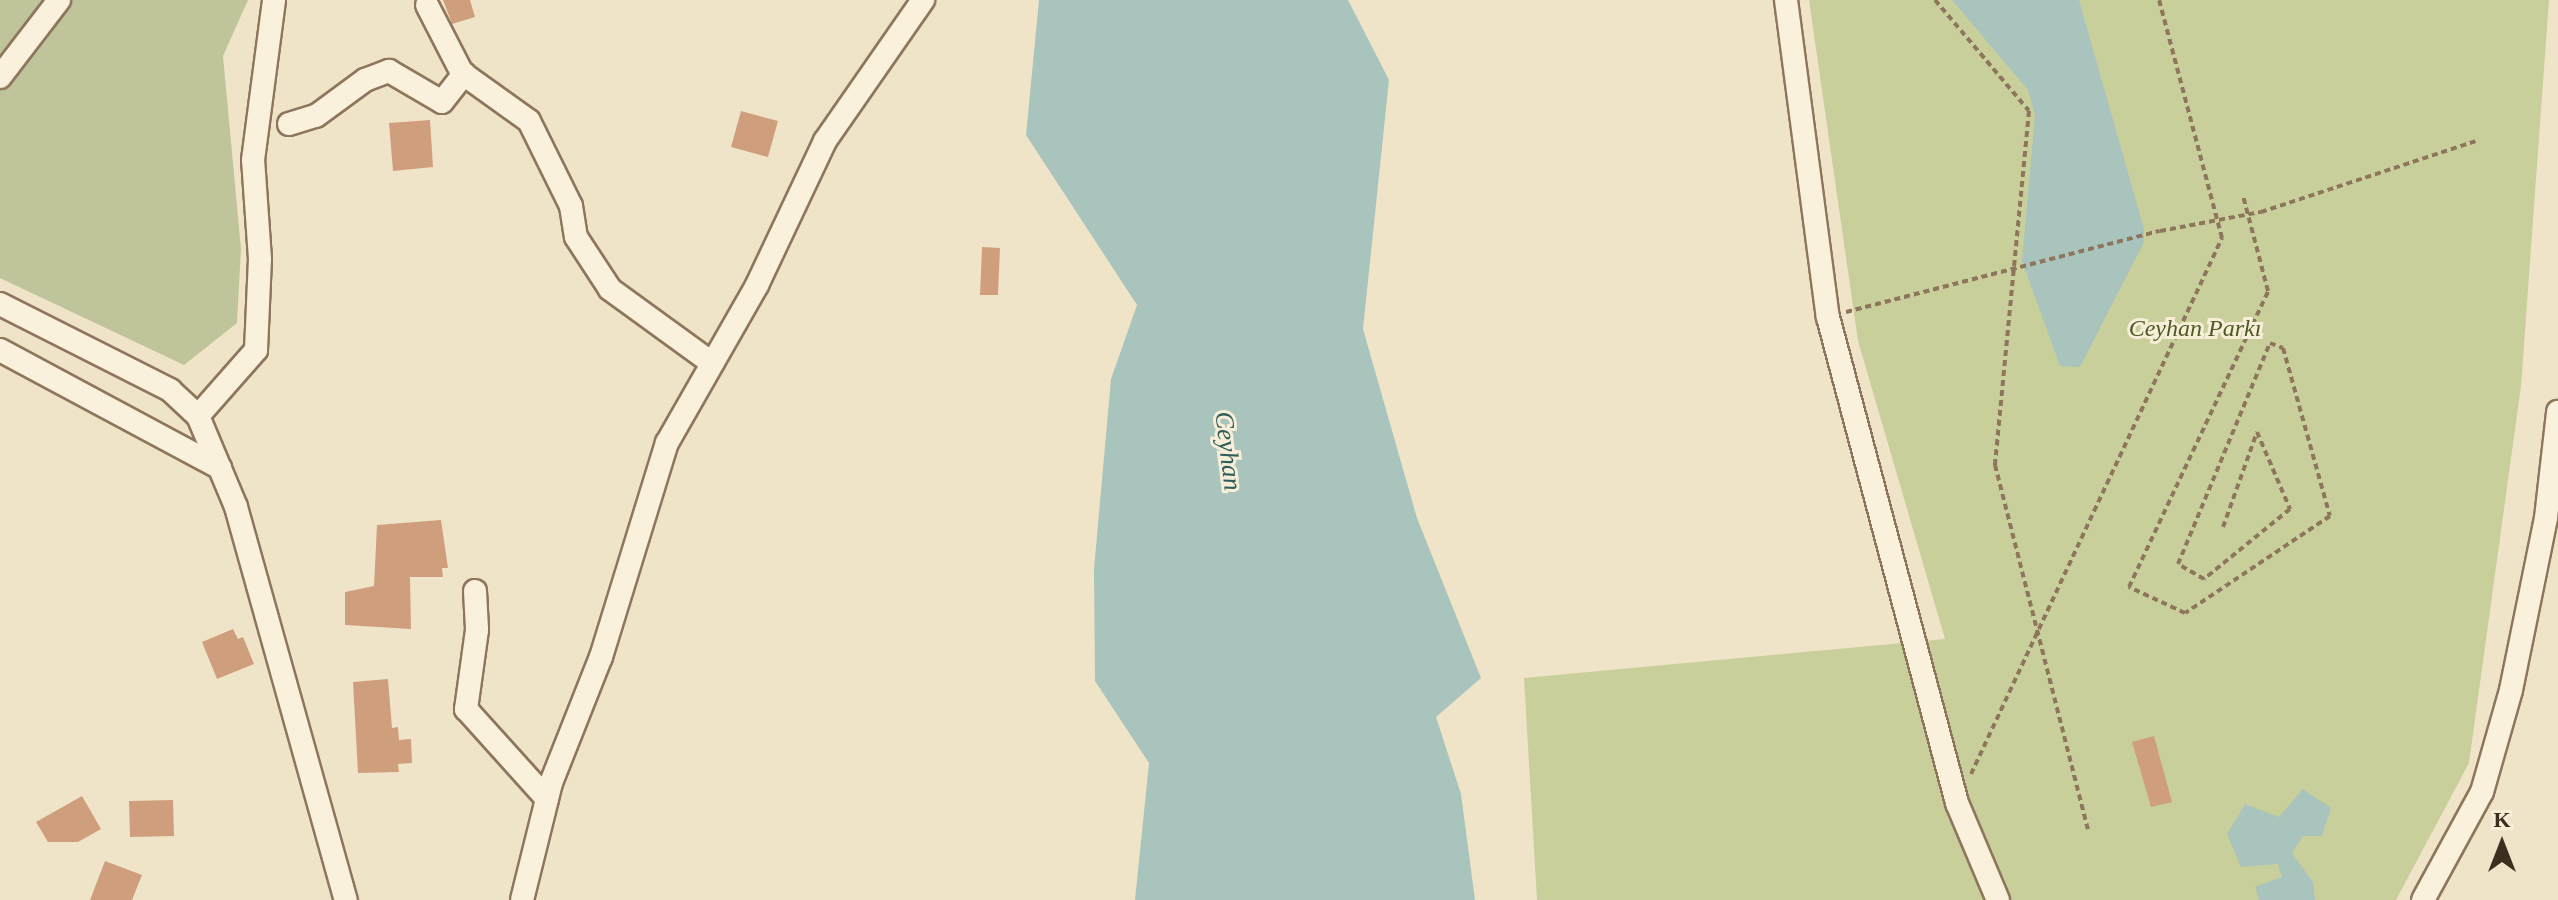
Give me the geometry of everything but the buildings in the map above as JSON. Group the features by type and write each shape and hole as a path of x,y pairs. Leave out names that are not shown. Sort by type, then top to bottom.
{"street":[{"path":"0,77 59,0"},
{"path":"198,416 256,350 260,259 253,160 274,0"},
{"path":"522,900 547,799 601,657 667,443 757,285 825,141 923,0"},
{"path":"1786,0 1828,317 1957,803 1998,900"},
{"path":"427,5 464,74 529,121 571,206 576,237 610,289 712,363"},
{"path":"289,124 316,116 365,80 389,71 442,102 464,74"},
{"path":"0,304 170,390 198,416 236,507 346,900"},
{"path":"0,350 220,468"},
{"path":"2423,900 2482,792 2511,690 2546,518 2558,412"},
{"path":"475,591 477,630 466,709 547,799"}],"path":[{"path":"1935,0 2029,111 1995,465 2088,829"},
{"path":"1957,803 2222,238 2159,0"},
{"path":"1828,317 2217,218 2247,214 2476,141"},
{"path":"2223,527 2257,432 2290,509 2204,579 2178,564 2270,343 2283,348 2330,516 2185,613 2129,587 2268,291 2243,196"}],"green space":[{"path":"0,0 248,0 223,56 241,249 237,323 184,365 0,278"},
{"name":"Ceyhan Parkı","path":"1809,0 2549,0 2521,386 2469,763 2396,900 1537,900 1524,678 1945,639 1858,341"}],"water":[{"name":"Ceyhan","path":"1039,0 1348,0 1389,80 1363,329 1417,518 1481,678 1436,717 1461,794 1475,900 1135,900 1149,763 1095,681 1094,569 1111,379 1137,305 1026,135"},
{"path":"1952,0 2079,0 2144,229 2144,242 2080,367 2060,366 2022,261 2035,115 2028,90"},
{"path":"2303,789 2331,808 2322,836 2303,836 2292,853 2313,882 2315,900 2259,900 2255,887 2282,877 2278,864 2241,867 2227,834 2245,804 2279,817"}]}
